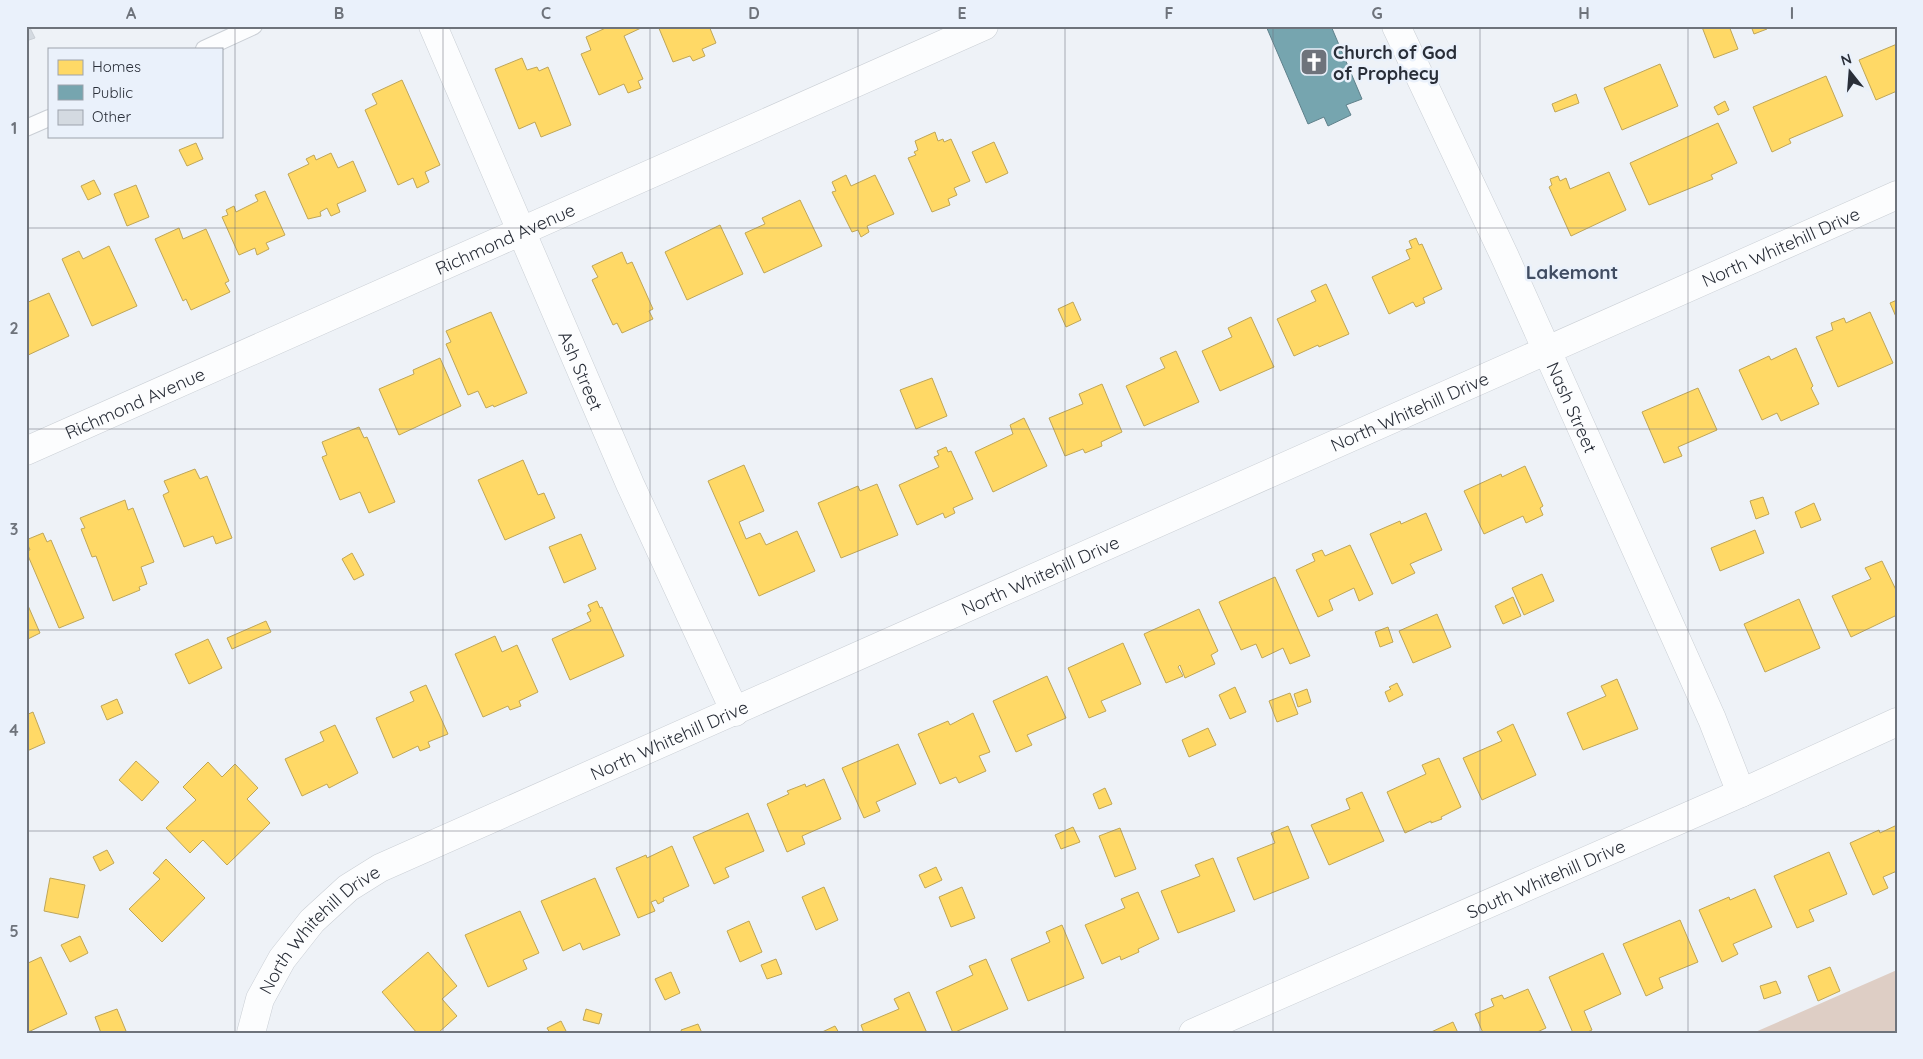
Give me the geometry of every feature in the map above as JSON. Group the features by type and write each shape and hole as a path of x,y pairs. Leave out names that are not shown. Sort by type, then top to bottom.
{"street":[{"name":"Ash Street","path":"433,26 630,484 735,712"},
{"name":"Richmond Avenue","path":"26,451 984,26"},
{"name":"Nash Street","path":"1396,26 1547,350 1712,719 1741,792"},
{"name":"North Whitehill Drive","path":"251,1033 260,999 282,959 312,921 348,888 380,868 1897,195"},
{"name":"South Whitehill Drive","path":"1193,1033 1897,722"}],"lane":[{"path":"206,48 254,26"},
{"path":"26,128 48,118"}],"shaded area":[{"path":"1897,970 1897,1033 1753,1033"}],"building: Homes":[{"path":"610,26 640,26 641,28 624,36 643,79 638,81 641,88 628,93 624,84 599,95 581,54 591,50 586,37"},
{"path":"658,26 709,26 716,43 702,49 705,56 693,61 690,56 673,62"},
{"path":"1729,26 1738,49 1714,58 1702,27"},
{"path":"1751,26 1766,26 1767,29 1754,34"},
{"path":"1897,44 1897,91 1876,100 1859,60"},
{"path":"522,58 527,70 537,67 539,71 548,67 571,125 541,137 535,122 519,129 495,69"},
{"path":"1660,64 1678,106 1622,130 1604,88"},
{"path":"1826,76 1843,116 1789,139 1791,143 1772,152 1753,107"},
{"path":"402,80 440,165 425,172 429,182 417,188 413,178 398,185 365,110 377,104 372,94"},
{"path":"1576,94 1579,103 1555,112 1552,104"},
{"path":"1725,101 1729,110 1718,115 1714,107"},
{"path":"1718,123 1737,163 1711,175 1713,179 1649,205 1630,163"},
{"path":"935,132 938,141 943,139 944,142 951,139 970,181 954,188 957,195 948,199 950,205 932,212 908,158 916,155 914,152 918,150 915,141"},
{"path":"994,142 1008,173 986,183 972,152"},
{"path":"196,143 203,159 187,166 179,150"},
{"path":"331,153 338,168 353,161 366,191 337,204 340,212 331,216 327,208 320,212 321,216 308,219 288,174 309,164 306,159 314,155 316,160"},
{"path":"1609,172 1626,210 1571,236 1549,187 1552,185 1550,179 1558,176 1560,181 1566,178 1570,189"},
{"path":"846,175 851,186 875,175 894,214 867,226 869,232 861,237 858,230 852,232 832,192 836,191 832,182"},
{"path":"94,180 101,194 88,200 81,186"},
{"path":"136,185 149,217 127,226 114,194"},
{"path":"265,191 285,235 266,243 269,249 257,255 255,248 239,255 222,217 228,215 226,210 234,206 236,212 258,201 255,195"},
{"path":"800,200 822,246 764,273 745,233 765,224 762,218"},
{"path":"720,225 743,274 687,300 665,252"},
{"path":"179,228 183,239 206,229 229,281 225,283 230,292 191,310 186,299 183,301 155,239"},
{"path":"1416,238 1419,245 1422,244 1442,289 1423,298 1425,303 1416,307 1413,302 1389,314 1372,277 1410,259 1406,250 1412,248 1409,241"},
{"path":"109,246 137,306 92,326 62,259 79,251 83,259"},
{"path":"622,252 627,264 632,262 653,309 649,311 653,319 622,333 617,323 613,325 592,280 598,277 592,266"},
{"path":"1326,284 1349,334 1294,356 1277,319 1316,301 1311,291"},
{"path":"49,293 69,336 26,356 26,303"},
{"path":"1897,300 1897,319 1890,303"},
{"path":"1073,302 1081,320 1066,327 1058,309"},
{"path":"491,312 527,393 494,407 493,405 486,408 478,391 468,395 446,344 451,342 446,331"},
{"path":"1870,312 1893,363 1838,387 1816,337 1833,330 1831,323 1844,318 1846,323"},
{"path":"1251,317 1274,367 1220,391 1202,351 1232,337 1228,328"},
{"path":"1796,348 1819,404 1781,421 1777,413 1762,420 1739,370 1769,356 1771,360"},
{"path":"1176,351 1199,402 1144,426 1126,386 1165,368 1160,358"},
{"path":"440,358 461,406 399,435 379,389 414,374 413,370"},
{"path":"932,378 947,416 916,429 900,390"},
{"path":"1102,384 1122,432 1101,442 1102,446 1085,453 1083,449 1065,456 1049,418 1083,404 1079,394"},
{"path":"1698,388 1717,430 1678,447 1682,456 1664,463 1642,412"},
{"path":"1024,418 1047,466 993,492 975,452 1013,434 1010,425"},
{"path":"359,427 364,438 367,437 395,502 369,513 360,492 340,500 322,457 327,455 322,442"},
{"path":"946,447 948,452 951,451 973,499 953,508 955,513 945,518 943,513 917,525 899,485 939,467 934,457 939,455 937,451"},
{"path":"523,460 538,495 544,493 555,518 505,540 478,480"},
{"path":"744,465 764,511 739,522 746,539 760,533 766,545 797,531 815,571 759,596 708,481"},
{"path":"1525,466 1543,506 1540,508 1543,515 1526,523 1523,516 1484,534 1464,491 1501,474 1502,477"},
{"path":"195,469 200,479 207,476 232,538 216,544 213,536 184,547 163,495 169,492 164,481"},
{"path":"877,484 898,535 841,558 818,503 858,486 860,491"},
{"path":"1763,497 1769,514 1756,519 1750,501"},
{"path":"125,500 128,510 133,508 154,562 141,567 147,584 139,587 140,590 113,601 96,556 92,557 81,529 85,528 80,518"},
{"path":"1814,503 1821,520 1801,528 1795,512"},
{"path":"1426,513 1442,550 1410,564 1415,573 1392,584 1370,534 1400,521 1401,524"},
{"path":"1755,530 1764,553 1720,571 1711,548"},
{"path":"43,533 47,542 51,540 84,618 59,628 26,551 30,550 26,540"},
{"path":"581,534 596,569 564,583 549,547"},
{"path":"1350,545 1373,594 1359,601 1354,588 1329,600 1333,610 1318,617 1296,570 1315,561 1312,554 1322,550 1325,556"},
{"path":"352,553 364,575 354,580 342,559"},
{"path":"1882,561 1897,592 1897,615 1851,637 1832,596 1871,579 1865,568"},
{"path":"1542,574 1554,601 1524,615 1512,588"},
{"path":"1275,577 1310,656 1290,664 1283,648 1262,658 1256,644 1241,650 1219,602"},
{"path":"1513,597 1521,616 1503,624 1495,606"},
{"path":"1799,599 1820,648 1765,672 1744,624"},
{"path":"26,601 40,633 26,640"},
{"path":"597,601 600,608 602,607 624,656 570,680 552,639 591,621 587,613 591,611 588,605"},
{"path":"1199,609 1218,651 1211,655 1215,664 1185,678 1180,665 1178,667 1183,676 1166,683 1144,634"},
{"path":"1437,614 1451,647 1413,663 1399,631"},
{"path":"266,621 271,632 232,649 227,638"},
{"path":"1388,627 1393,642 1380,647 1375,632"},
{"path":"495,636 502,652 517,645 538,692 519,701 521,706 510,710 508,706 483,717 455,654"},
{"path":"208,639 222,668 189,684 175,654"},
{"path":"1123,643 1141,684 1101,701 1106,711 1089,718 1068,668"},
{"path":"1047,676 1066,718 1027,735 1032,745 1016,752 993,701"},
{"path":"1617,679 1638,729 1583,750 1567,713 1606,696 1601,686"},
{"path":"1397,683 1403,695 1389,702 1385,692 1391,689 1389,687"},
{"path":"426,685 448,734 428,742 430,747 420,751 418,746 393,758 376,718 414,701 410,692"},
{"path":"1235,687 1246,712 1230,719 1219,695"},
{"path":"1307,689 1311,702 1298,707 1294,694"},
{"path":"1290,693 1298,714 1277,722 1269,701"},
{"path":"117,699 123,713 107,720 101,706"},
{"path":"33,712 45,743 27,751 26,715"},
{"path":"973,713 990,752 979,756 986,771 959,783 956,777 940,784 918,734 948,721 950,725"},
{"path":"1513,724 1536,775 1482,800 1463,758 1502,741 1497,732"},
{"path":"335,725 358,773 329,788 327,784 302,796 285,759 324,741 320,732"},
{"path":"1208,728 1216,745 1189,757 1182,740"},
{"path":"898,744 916,784 876,802 880,811 864,818 842,768"},
{"path":"1439,758 1461,807 1441,817 1442,819 1431,823 1431,821 1405,833 1387,792 1426,774 1422,765"},
{"path":"136,761 159,782 142,801 119,780"},
{"path":"208,762 222,777 235,764 258,788 247,799 270,823 227,865 203,840 190,853 166,828 196,800 183,787"},
{"path":"824,779 841,819 802,836 805,844 787,852 767,804 789,794 787,791 805,784 806,787"},
{"path":"1105,788 1112,804 1099,809 1093,794"},
{"path":"1362,792 1384,841 1329,865 1311,825 1350,809 1346,799"},
{"path":"748,813 764,851 725,868 729,877 714,884 693,837"},
{"path":"1897,825 1897,871 1883,877 1888,888 1873,895 1850,843 1879,830 1880,833"},
{"path":"1288,826 1309,878 1254,900 1237,858 1275,843 1271,833"},
{"path":"1073,827 1080,842 1061,849 1055,835"},
{"path":"1120,828 1136,869 1115,877 1099,836"},
{"path":"672,846 689,886 663,898 664,901 658,904 656,900 651,902 655,911 638,918 616,868 646,855 647,858"},
{"path":"107,850 114,863 100,871 93,857"},
{"path":"1829,852 1847,894 1809,910 1814,921 1797,928 1774,876"},
{"path":"1213,858 1235,911 1178,933 1161,891 1200,876 1195,865"},
{"path":"166,859 205,898 162,942 129,909 160,879 153,873"},
{"path":"936,867 942,880 925,888 919,875"},
{"path":"50,878 85,885 78,918 44,911"},
{"path":"595,878 620,935 583,950 580,943 563,951 541,901"},
{"path":"824,887 838,920 816,930 802,897"},
{"path":"962,887 975,918 951,927 939,897"},
{"path":"1755,889 1772,927 1733,944 1738,954 1722,962 1699,910 1729,897 1730,900"},
{"path":"1138,892 1159,939 1138,949 1139,952 1121,960 1120,956 1102,964 1085,925 1125,908 1121,899"},
{"path":"520,911 539,953 523,960 527,969 488,987 465,935"},
{"path":"1680,920 1698,962 1659,978 1663,988 1646,996 1623,944"},
{"path":"749,921 762,952 740,962 727,931"},
{"path":"1062,925 1084,978 1028,1001 1011,959 1050,942 1046,932"},
{"path":"80,936 88,953 70,962 61,945"},
{"path":"428,952 457,986 442,999 457,1016 438,1033 417,1033 382,992"},
{"path":"1603,953 1621,994 1584,1011 1592,1030 1585,1033 1573,1033 1549,977"},
{"path":"41,957 67,1014 26,1033 26,964"},
{"path":"776,959 782,974 767,979 761,965"},
{"path":"986,959 1008,1009 953,1033 936,992 973,975 969,966"},
{"path":"1830,967 1840,991 1818,1001 1808,976"},
{"path":"671,972 680,993 665,1000 655,979"},
{"path":"1776,981 1781,993 1764,999 1760,986"},
{"path":"1528,989 1546,1028 1535,1033 1483,1033 1475,1014 1494,1006 1491,999 1502,995 1504,999"},
{"path":"909,992 927,1033 864,1033 861,1025 899,1009 894,999"},
{"path":"117,1009 126,1031 122,1033 101,1033 95,1017"},
{"path":"586,1009 602,1014 599,1024 583,1020"},
{"path":"561,1021 567,1033 550,1033 547,1028"},
{"path":"1453,1022 1458,1033 1429,1033"},
{"path":"698,1024 702,1033 682,1033 681,1030"},
{"path":"835,1026 839,1033 820,1033"}],"building: Public":[{"name":"Church of God of Prophecy","path":"1266,26 1331,26 1362,99 1346,105 1351,115 1328,126 1324,117 1308,124"}],"building: Other":[{"path":"26,26 29,26 35,38 26,41"}],"place":[{"name":"Church of God of Prophecy","path":"1314,62"}],"district":[{"name":"Lakemont","path":"1572,272"}]}
